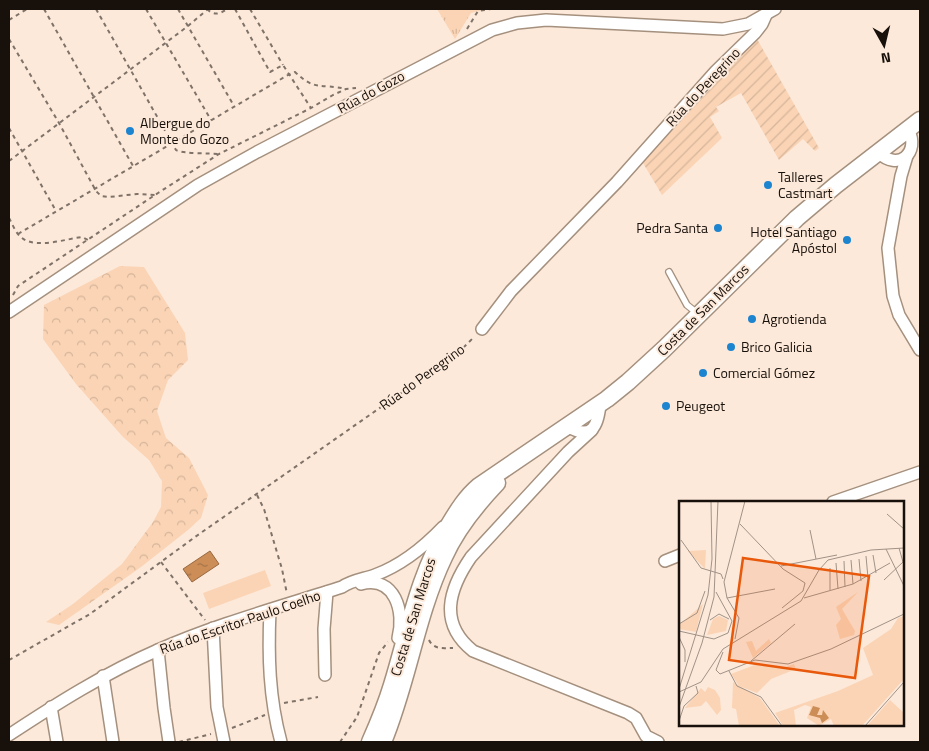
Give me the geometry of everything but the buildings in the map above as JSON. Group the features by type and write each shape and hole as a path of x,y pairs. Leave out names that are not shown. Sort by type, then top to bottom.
{"main road":[{"name":"Costa de San Marcos","path":"370,742 392,687 421,584 434,551 454,516 473,492 516,462 572,429 628,382 797,218 836,185 914,125"},
{"name":"Costa de San Marcos","path":"383,742 405,682 427,601 444,556 474,508 516,462"}],"street":[{"name":"Rúa do Gozo","path":"9,312 160,209 212,177 478,35 517,23 546,20 723,29 748,24 770,12"},
{"name":"Rúa do Peregrino","path":"482,329 511,292 617,182 716,71 755,33 770,12"},
{"path":"914,125 911,149 901,176 888,248 891,281 899,315 920,350"},
{"path":"878,152 884,159 892,162 907,156"},
{"path":"892,162 901,176"},
{"path":"600,404 598,419 592,430 568,452 471,557 460,572 452,594 451,618 455,632 465,645 480,655 628,713 636,718 643,739 658,742"},
{"path":"572,429 586,432 592,430"},
{"path":"568,452 576,436 572,429"},
{"path":"836,501 920,472"},
{"name":"Rúa do Escritor Paulo Coelho","path":"9,736 51,707 104,676 209,624 270,610 376,574 408,558 454,516"},
{"path":"665,561 679,555"},
{"name":"Rúa do Escritor Paulo Coelho","path":"342,587 348,588 372,582 378,583 390,591 396,600 400,612 401,629 394,654 392,687"},
{"path":"325,675 324,629 327,592"},
{"path":"270,610 269,654 273,709 281,742"},
{"path":"209,624 223,737"},
{"path":"158,650 169,742"},
{"path":"104,676 113,742"},
{"path":"51,707 57,742"}],"lane":[{"path":"669,272 687,305 699,315"}],"path":[{"path":"9,20 26,9"},
{"path":"44,9 133,166"},
{"path":"96,9 176,150 180,152 219,154"},
{"path":"146,9 211,120"},
{"path":"178,9 234,106"},
{"path":"9,161 166,43 207,9 215,14 219,14 227,9"},
{"path":"235,9 270,72 282,65"},
{"path":"250,9 282,65 311,108"},
{"path":"475,9 478,12"},
{"path":"9,39 101,196 155,195"},
{"path":"18,234 288,74 296,72 306,83 322,87 346,89"},
{"path":"9,128 56,211"},
{"path":"9,218 23,239 38,244 82,237 88,240"},
{"name":"Rúa do Peregrino","path":"9,660 90,614 457,354 482,329"},
{"path":"257,495 264,509 282,569 286,594"},
{"path":"161,562 209,624"},
{"path":"428,639 431,645 439,648 453,648 465,645"},
{"path":"340,742 357,717 379,653 389,640"},
{"path":"179,742 223,737 287,702 318,697"}],"green space":[{"path":"437,9 488,9 471,13 455,39"},
{"path":"757,39 819,148 815,151 803,139 779,160 741,93 716,107 719,111 710,117 722,138 662,195 643,163"},
{"path":"120,266 144,267 185,333 188,360 168,380 157,411 166,438 189,458 208,495 201,518 188,530 141,567 59,625 46,622 73,604 122,564 153,522 161,507 162,481 149,460 123,437 76,384 43,339 44,305"},
{"path":"265,570 271,586 209,609 203,593"}],"water":[{"path":"210,551 219,564 192,582 183,569"}],"place":[{"name":"Albergue do Monte do Gozo","path":"130,131"},
{"name":"Talleres Castmart","path":"768,185"},
{"name":"Pedra Santa","path":"718,228"},
{"name":"Hotel Santiago Apóstol","path":"847,240"},
{"name":"Agrotienda","path":"752,319"},
{"name":"Brico Galicia","path":"731,347"},
{"name":"Comercial Gómez","path":"703,373"},
{"name":"Peugeot","path":"666,406"}]}
